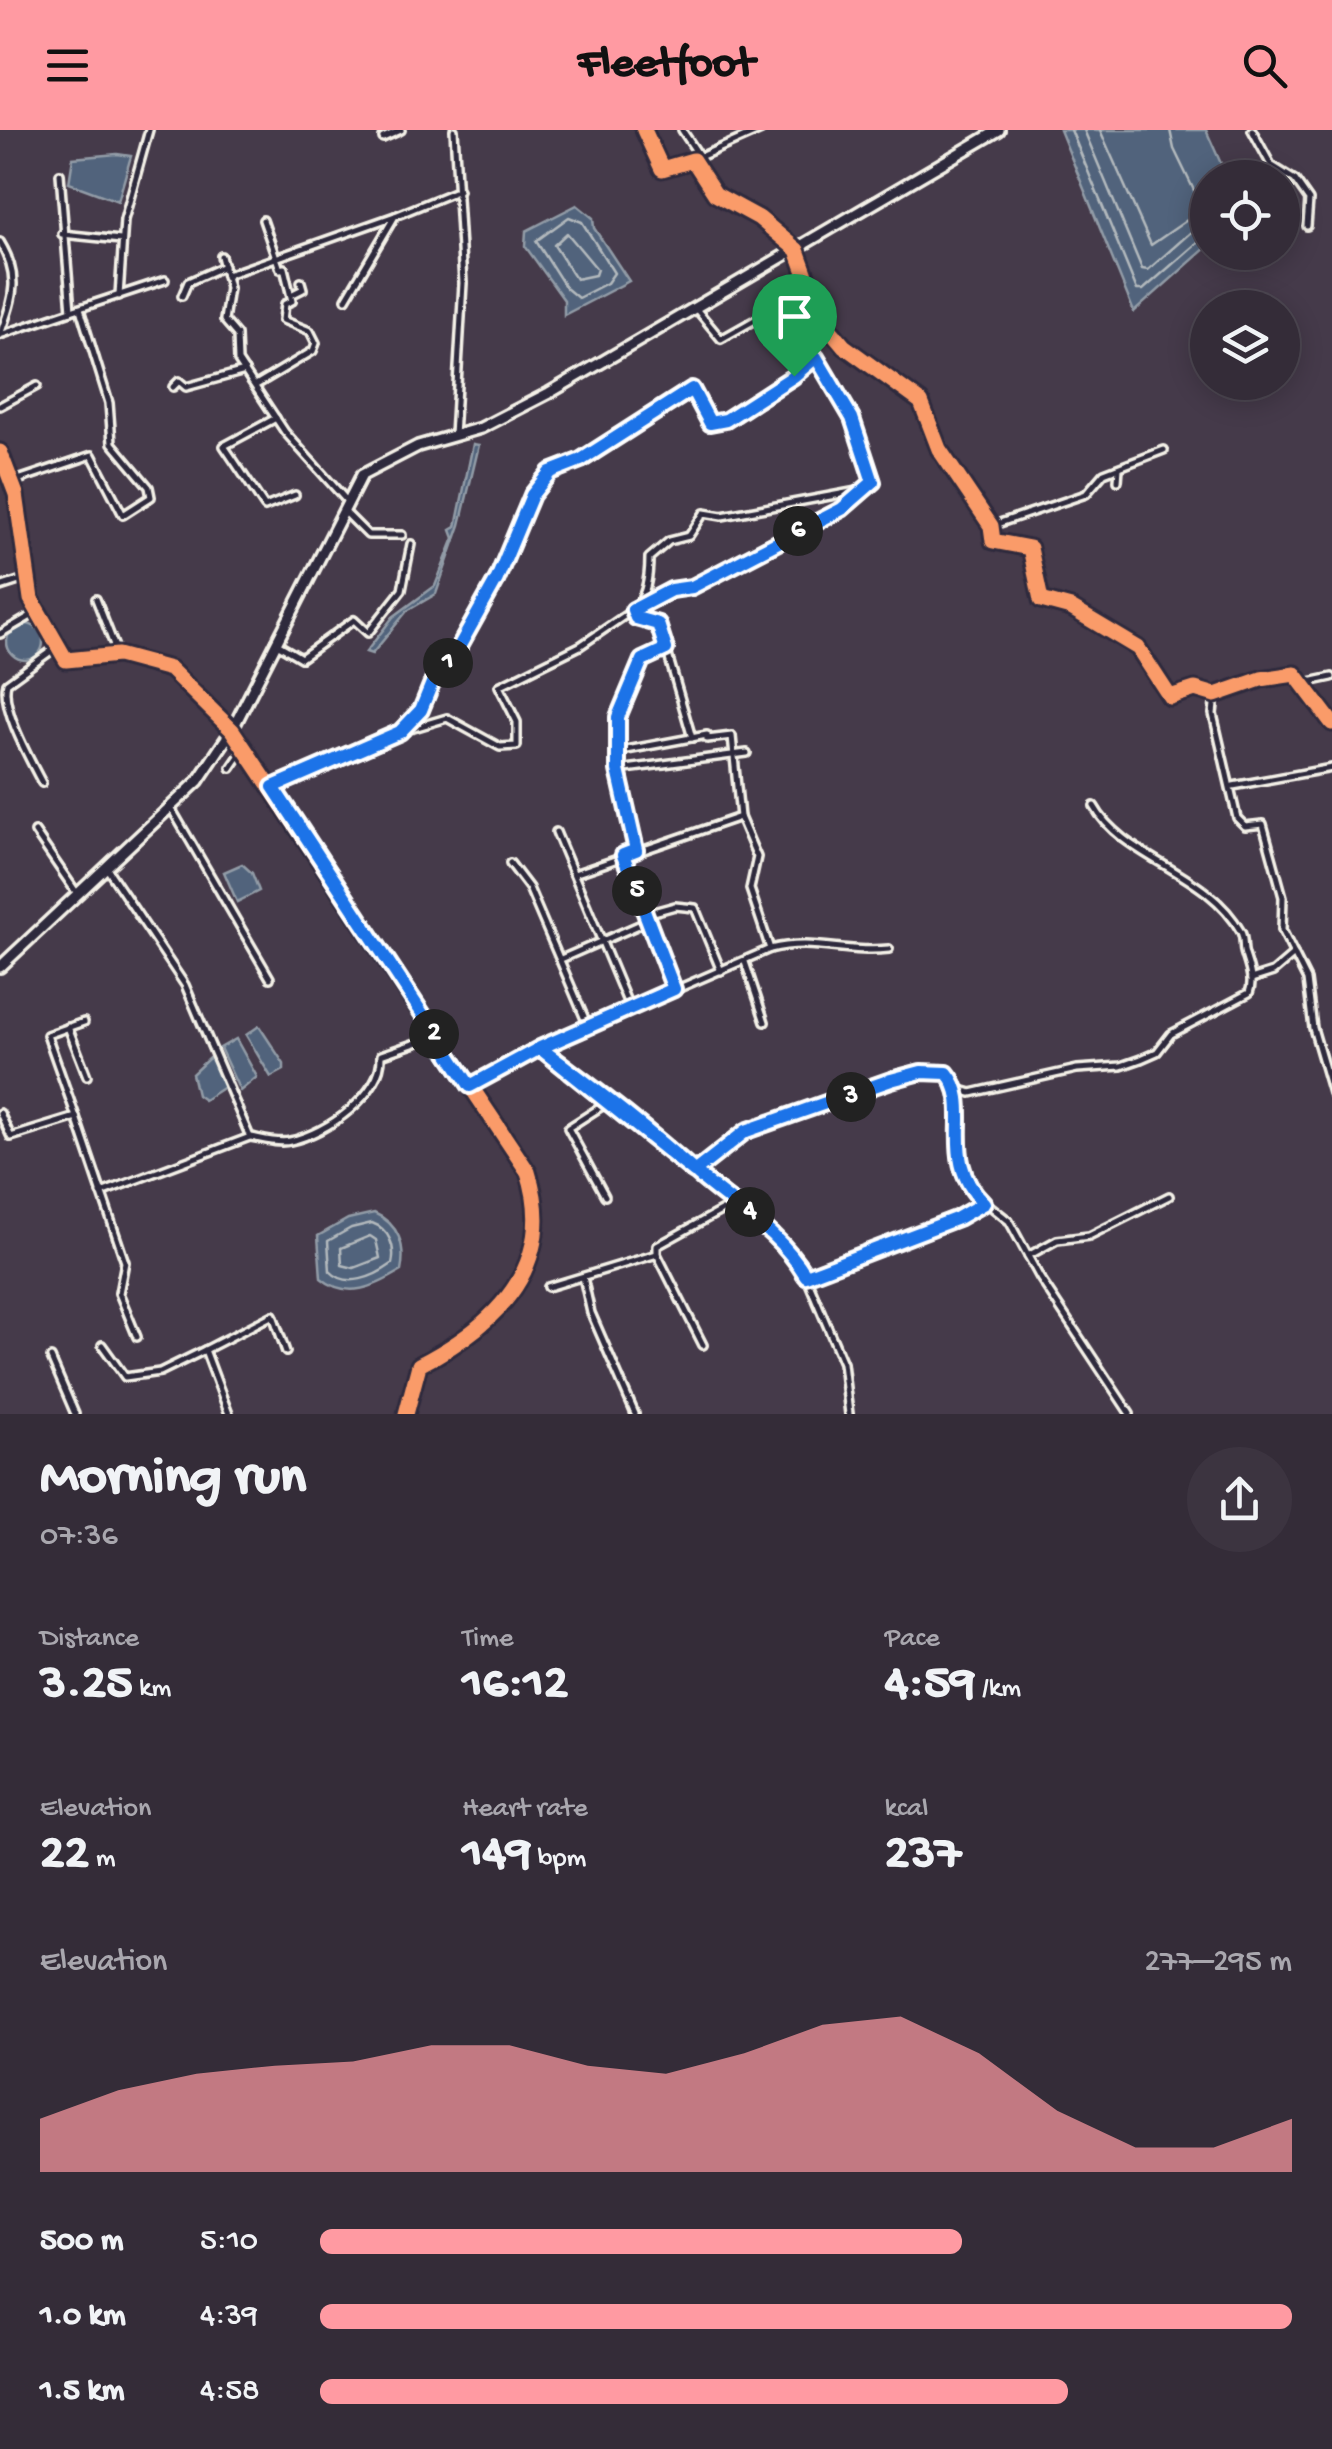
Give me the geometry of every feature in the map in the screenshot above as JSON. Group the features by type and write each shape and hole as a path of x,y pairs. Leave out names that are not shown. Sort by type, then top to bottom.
{"highway":[{"path":"0,966 104,864 198,780 232,730 362,474 418,446 480,428 697,310 998,130"}],"street":[{"path":"118,296 121,240 148,130"},
{"path":"383,138 401,130"},
{"path":"454,130 462,283 458,434"},
{"path":"644,130 662,169 761,130"},
{"path":"682,130 700,156"},
{"path":"1252,130 1271,165 1295,180 1309,200 1307,226"},
{"path":"693,160 715,194 760,218 798,250 822,320 844,346 921,402 939,450 991,526"},
{"path":"60,174 71,312"},
{"path":"227,274 460,190"},
{"path":"346,299 395,216"},
{"path":"256,384 315,350 313,334 283,320 281,314 292,301 291,295 263,220"},
{"path":"62,234 121,240"},
{"path":"0,242 14,284 13,304 0,335 165,280"},
{"path":"221,256 227,274 224,320 237,336 238,361 276,418 368,535 402,535"},
{"path":"182,296 188,282 224,266"},
{"path":"291,295 303,289 301,282"},
{"path":"273,787 400,732 447,718 500,747 517,746 517,722 499,686 580,646 640,603 692,587 842,509 868,489 873,476 852,418 785,303 720,339 697,310"},
{"path":"12,482 92,455 123,516 150,497 148,488 112,443 109,402 80,308"},
{"path":"400,732 421,710 432,683 454,656 497,579 532,495 550,472 581,460 692,389 710,423 726,420 816,357"},
{"path":"173,387 179,380 186,387 246,371"},
{"path":"0,406 37,386"},
{"path":"276,418 224,446 265,507 295,494"},
{"path":"991,526 1086,494 1098,478 1164,450"},
{"path":"0,452 12,482 37,612 69,661 118,654 170,669 232,730 528,1172 536,1199 534,1257 503,1302 455,1346 419,1365 406,1414"},
{"path":"1118,468 1118,481"},
{"path":"640,603 649,558 669,541 689,536 704,513 722,516 868,489"},
{"path":"991,526 989,532 999,544 1024,544 1030,548 1042,600 1071,608 1138,648 1170,696 1195,689 1215,695 1295,674 1332,722"},
{"path":"274,642 301,658 354,620 368,633 402,590 411,544"},
{"path":"0,587 28,578"},
{"path":"96,598 118,654"},
{"path":"633,610 636,618 658,624 692,738"},
{"path":"0,634 37,612"},
{"path":"42,783 16,734 4,692 8,683 59,646"},
{"path":"636,850 618,770 618,717 642,660 666,649"},
{"path":"1304,683 1332,676"},
{"path":"1215,695 1213,714 1240,824 1263,824 1283,897 1282,930 1312,998 1313,1028 1332,1093"},
{"path":"616,752 730,735 740,817 757,856 750,889 770,950"},
{"path":"232,768 246,746"},
{"path":"618,770 747,753"},
{"path":"1233,786 1332,768"},
{"path":"170,806 270,978"},
{"path":"957,1089 971,1094 1077,1069 1121,1066 1141,1060 1157,1052 1170,1034 1249,993 1252,979 1242,934 1222,907 1167,863 1113,835 1094,806"},
{"path":"574,874 740,817"},
{"path":"34,832 76,892"},
{"path":"556,832 630,1009"},
{"path":"623,855 674,989"},
{"path":"510,862 529,888 588,1026"},
{"path":"104,864 185,985 250,1138"},
{"path":"561,958 602,943 675,906 698,910 721,971"},
{"path":"470,1086 588,1026 770,950 800,942 837,949 889,949"},
{"path":"1252,979 1274,972 1294,954"},
{"path":"745,962 766,1022"},
{"path":"84,1022 47,1034 125,1262 119,1293 137,1338"},
{"path":"68,1027 87,1076"},
{"path":"101,1193 250,1138 290,1142 352,1112 382,1070 382,1055 436,1036"},
{"path":"540,1048 771,1229 806,1276 842,1364 848,1414"},
{"path":"694,1172 746,1131 891,1080 936,1071 947,1073 957,1089 957,1156 962,1174 984,1203 1002,1212 1130,1414"},
{"path":"605,1196 568,1128 610,1101"},
{"path":"0,1113 11,1137 76,1117"},
{"path":"1028,1256 1057,1240 1089,1236 1169,1196"},
{"path":"703,1345 657,1254 662,1240 737,1202"},
{"path":"806,1276 958,1218 984,1203"},
{"path":"548,1287 657,1254"},
{"path":"583,1277 591,1312 634,1414"},
{"path":"102,1345 125,1377 141,1378 273,1315 286,1352"},
{"path":"205,1350 229,1414"},
{"path":"50,1358 75,1414"}],"water":[{"path":"1060,130 1206,130 1219,160 1190,160 1190,262 1134,312"},
{"path":"131,156 118,201 69,183 73,158"},
{"path":"577,205 593,218 594,228 629,281 564,315 564,300 525,246 526,231"},
{"path":"473,444 479,445 460,525 436,594 407,611 372,654 366,652 393,617 435,586 454,538 451,530 456,527"},
{"path":"25,624 38,629 43,642 38,655 25,660 12,655 7,642 12,629"},
{"path":"242,864 252,873 259,891 237,902 224,872"},
{"path":"259,1026 284,1064 284,1070 271,1077 246,1035"},
{"path":"236,1039 257,1077 240,1091 220,1048"},
{"path":"209,1058 216,1061 224,1087 204,1100 197,1095 192,1074"},
{"path":"374,1213 389,1223 399,1237 401,1271 371,1286 351,1290 321,1278 318,1236 348,1219"}],"cycle path":[{"path":"644,130 662,169 693,160 715,194 759,218 797,250 822,320 844,346 921,402 939,449 991,526 993,541 1030,548 1041,600 1071,608 1138,648 1170,697 1195,689 1215,695 1261,679 1295,674 1332,723"},
{"path":"0,452 16,494 31,599 66,660 118,655 170,669 232,730 528,1172 535,1205 535,1236 527,1263 496,1311 473,1331 419,1365 406,1414"}],"route":[{"path":"794,376 754,405 726,420 710,423 692,389 650,412 581,460 550,472 532,495 497,579 454,656 432,683 421,710 400,732 273,787 470,1086 540,1048 688,1163 694,1172 746,1131 891,1080 921,1072 947,1073 957,1089 957,1156 962,1174 984,1203 958,1218 806,1276 771,1229 694,1172 688,1163 589,1084 540,1048 674,989 623,855 636,850 618,770 618,717 642,660 666,649 658,624 636,618 633,610 671,590 692,587 774,540 842,509 873,482 852,418 816,357 794,376"}]}
